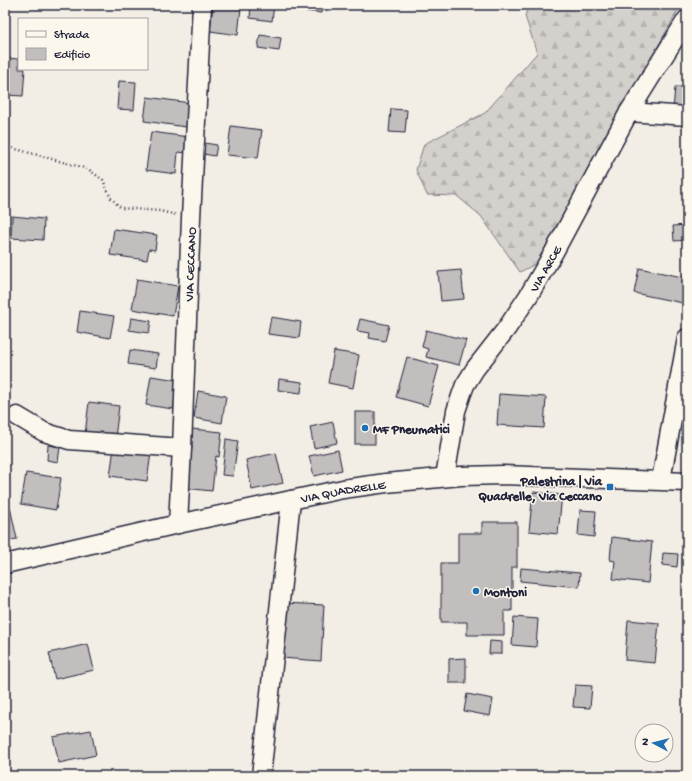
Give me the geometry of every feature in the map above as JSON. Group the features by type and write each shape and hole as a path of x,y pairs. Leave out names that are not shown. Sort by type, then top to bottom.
{"street":[{"name":"VIA CECCANO","path":"178,524 202,5"},
{"name":"VIA ARCE","path":"445,477 456,411 465,385 475,369 507,328 529,294 554,252 629,112 687,20"},
{"path":"629,112 687,116"},
{"path":"661,480 687,338"},
{"path":"17,416 44,432 69,440 182,448"},
{"name":"VIA QUADRELLE","path":"5,564 178,524 343,489 372,485 445,477 503,475 687,482"},
{"path":"261,776 291,500"}],"path":[{"path":"5,146 88,169 103,180 110,198 121,208 160,211 191,218"}],"green space":[{"path":"529,5 681,5 537,263 520,272 481,216 457,196 427,195 416,170 424,144 485,113 537,53 525,16"}],"building":[{"path":"213,5 241,8 238,35 210,31"},
{"path":"251,5 274,5 272,21 250,18"},
{"path":"292,5 322,5 321,13 291,9"},
{"path":"260,35 281,38 279,51 258,48"},
{"path":"5,58 18,59 18,70 25,70 23,96 5,95"},
{"path":"119,81 136,82 134,110 117,109"},
{"path":"675,87 687,87 687,111 673,110"},
{"path":"147,97 190,103 186,127 144,121"},
{"path":"391,109 407,110 405,133 389,132"},
{"path":"231,126 262,130 258,158 227,155"},
{"path":"151,132 189,137 187,153 178,152 176,174 146,170"},
{"path":"199,142 217,145 215,156 198,153"},
{"path":"12,216 44,219 43,240 11,238"},
{"path":"687,225 687,240 674,241 673,226"},
{"path":"114,229 157,235 155,250 149,249 147,260 110,255"},
{"path":"639,268 687,278 683,303 634,293"},
{"path":"461,270 464,299 441,301 438,272"},
{"path":"137,279 178,286 173,316 132,309"},
{"path":"80,311 114,316 110,338 77,332"},
{"path":"271,317 301,322 299,338 268,334"},
{"path":"131,318 151,321 149,333 129,330"},
{"path":"360,319 389,325 385,341 369,338 370,333 357,331"},
{"path":"426,330 466,340 459,365 426,357 428,349 422,347"},
{"path":"130,350 158,354 156,368 128,364"},
{"path":"334,351 359,355 353,388 328,383"},
{"path":"407,357 439,366 428,406 396,397"},
{"path":"151,376 178,380 173,409 146,405"},
{"path":"279,379 302,382 301,393 278,390"},
{"path":"198,391 226,396 222,423 194,418"},
{"path":"499,394 546,397 544,428 497,425"},
{"path":"89,402 119,406 115,438 85,434"},
{"name":"MF Pneumatici","path":"355,412 375,412 375,444 355,444"},
{"path":"333,422 337,443 314,448 310,427"},
{"path":"192,429 222,432 219,457 216,456 212,491 184,488"},
{"path":"226,439 238,441 233,476 222,475"},
{"path":"48,445 60,447 58,462 47,460"},
{"path":"114,448 151,453 147,481 110,476"},
{"path":"338,450 342,470 314,476 309,456"},
{"path":"276,453 283,483 252,490 246,460"},
{"path":"26,473 61,478 56,510 21,504"},
{"path":"533,492 562,495 558,534 529,531"},
{"path":"10,507 17,539 5,541 5,508"},
{"path":"580,510 596,511 594,537 578,535"},
{"name":"Montoni","path":"482,522 517,522 517,567 512,567 512,611 504,611 504,635 467,635 467,622 441,622 441,563 458,563 458,533 482,533"},
{"path":"612,537 652,542 648,583 613,579 615,561 610,560"},
{"path":"663,553 678,554 677,567 662,565"},
{"path":"521,568 580,573 579,587 520,581"},
{"path":"284,603 324,605 321,661 281,658"},
{"path":"514,617 538,619 536,647 512,645"},
{"path":"628,620 659,623 655,663 625,660"},
{"path":"490,641 502,642 502,654 489,654"},
{"path":"88,644 94,670 55,679 49,653"},
{"path":"466,658 466,683 449,683 449,659"},
{"path":"575,685 592,686 590,708 573,707"},
{"path":"467,694 493,699 490,716 464,711"},
{"path":"91,730 96,755 59,763 53,737"}],"place":[{"name":"MF Pneumatici","path":"365,428"},
{"name":"Palestrina | Via Quadrelle, Via Ceccano","path":"610,487"},
{"name":"Montoni","path":"476,591"}]}
